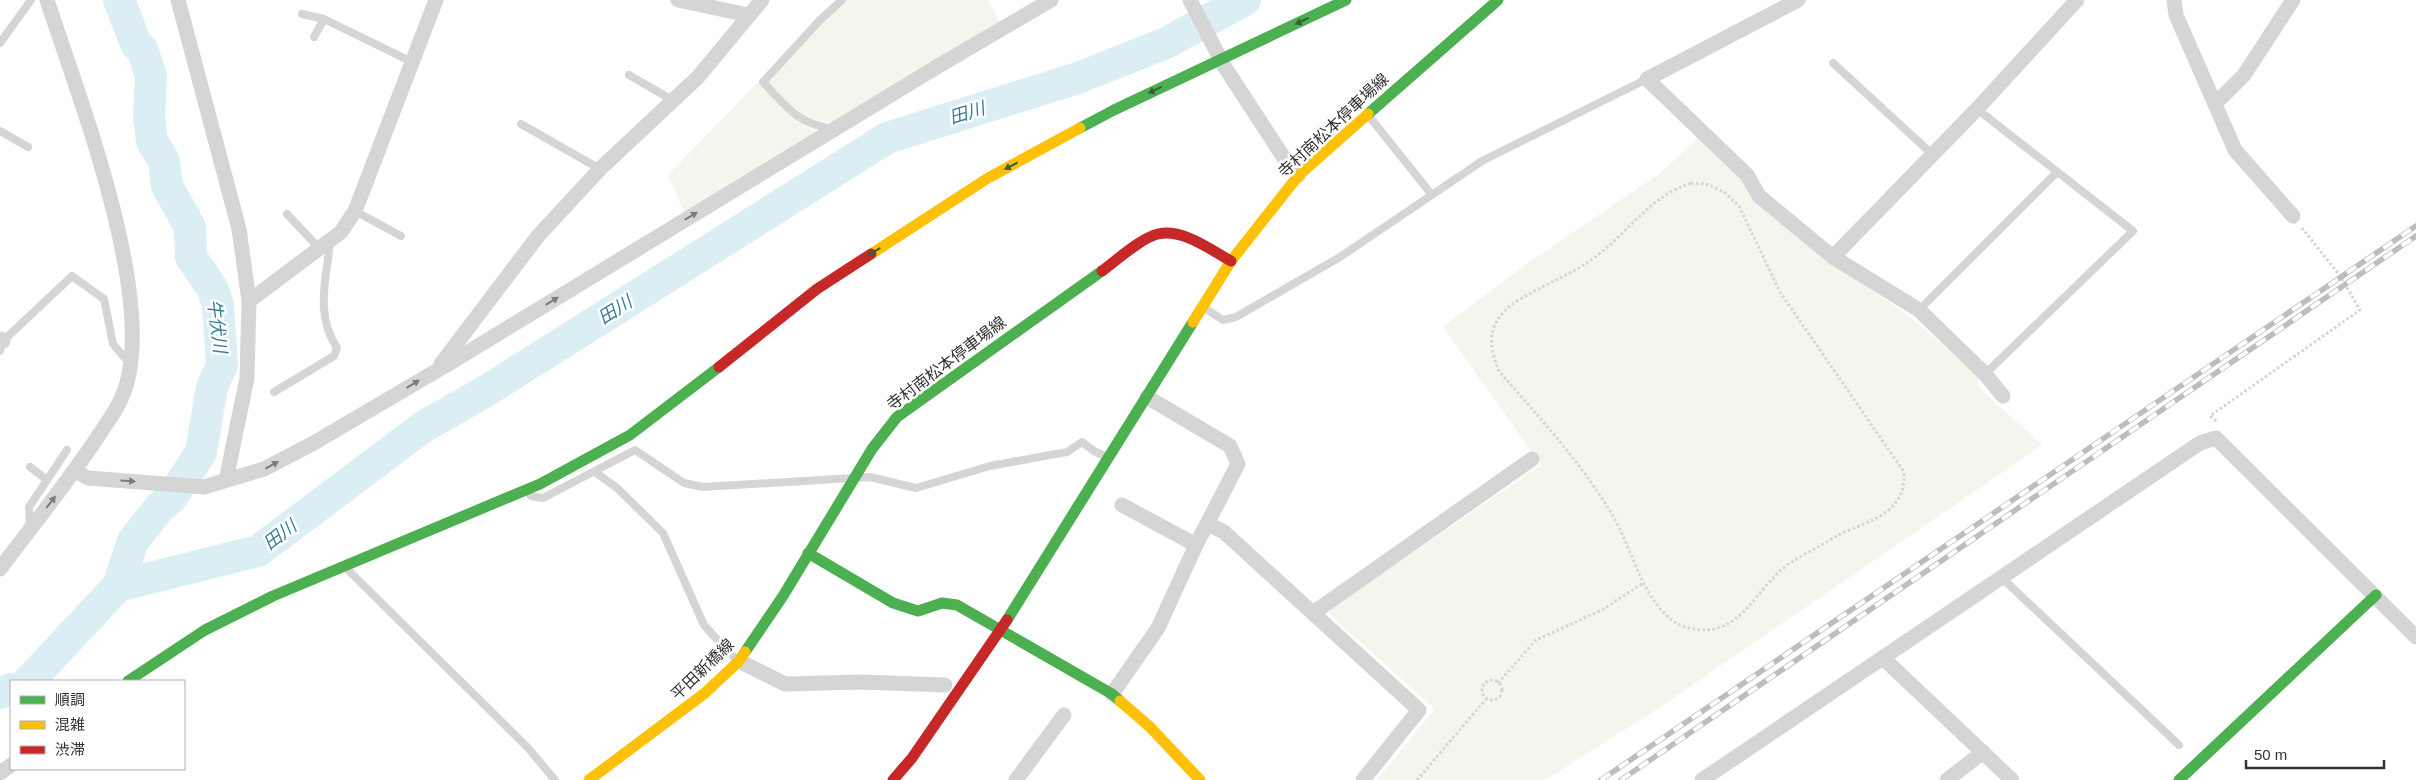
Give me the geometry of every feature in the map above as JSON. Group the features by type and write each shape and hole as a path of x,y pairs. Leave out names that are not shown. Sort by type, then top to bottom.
{"street":[{"path":"0,569 78,473 121,399 130,364 133,329 122,242 95,146 47,0"},
{"path":"178,0 239,229 249,301 247,378 226,480"},
{"path":"678,0 748,15"},
{"path":"437,370 538,236 600,169 698,77 762,0"},
{"path":"78,473 88,478 204,487 264,469 312,444 437,370 1051,0"},
{"path":"1190,0 1224,66 1277,148 1298,176"},
{"path":"130,680 205,630 273,596 526,490 630,435 817,289 988,178 1114,110 1220,56 1346,0"},
{"name":"寺村南松本停車場線","path":"808,553 872,449 897,417 1141,243 1159,234 1177,236 1204,246 1231,262 1298,176 1498,0"},
{"path":"1798,0 1646,79 1748,175 1759,196 1833,257 1919,310 1985,374 2003,396"},
{"path":"1833,257 1977,109 2077,0"},
{"path":"2174,0 2176,14 2235,150 2293,216"},
{"path":"2216,103 2244,75 2293,0"},
{"path":"249,301 341,232 355,211 412,62 432,2"},
{"path":"893,780 912,758 1000,630 1231,262"},
{"path":"1112,694 1158,628 1196,545 1238,464 1230,446 1147,397"},
{"path":"1702,780 1884,659 2200,443 2216,438 2376,595 2416,637"},
{"path":"1312,613 1532,459"},
{"path":"1122,504 1196,545"},
{"path":"1208,524 1224,532 1419,710 1363,780"},
{"path":"808,553 893,603 918,611 942,603 957,605 1112,694 1150,727 1200,780"},
{"name":"平田新橋線","path":"589,780 674,717 739,661 778,604 808,553"},
{"path":"2179,780 2376,595"},
{"path":"1884,659 2012,780"},
{"path":"739,661 785,684 861,682 945,685"},
{"path":"1016,780 1064,715"},
{"path":"1948,780 1983,752"}],"lane":[{"path":"0,43 31,0"},
{"path":"834,130 815,126 800,120 763,82 820,20 842,0"},
{"path":"302,14 324,19 412,62"},
{"path":"314,37 324,19"},
{"path":"1833,63 1932,154"},
{"path":"629,75 674,101"},
{"path":"1203,307 1223,320 1236,317 1340,257 1482,161 1646,79"},
{"path":"1977,109 2133,231 1985,374"},
{"path":"1367,114 1432,195"},
{"path":"522,124 600,169"},
{"path":"0,131 28,147"},
{"path":"1919,310 2057,172"},
{"path":"355,211 401,236"},
{"path":"274,392 334,356 337,348 327,333 322,314 324,244 287,214"},
{"path":"1,344 72,276 104,299 112,344 130,364"},
{"path":"526,490 532,496 543,498 635,450 684,483 703,487 870,477 916,488 990,466 1067,452 1082,442 1108,458"},
{"path":"30,530 29,507 67,450"},
{"path":"30,467 47,480"},
{"path":"594,472 618,488 663,533 704,625 739,661"},
{"path":"344,567 528,748 555,780"},
{"path":"2002,578 2179,745"}],"path":[{"path":"1691,183 1706,184 1724,192 1739,206 1780,292 1904,472 1905,485 1900,497 1879,518 1844,532 1796,559 1776,574 1740,616 1718,628 1698,630 1680,625 1667,616 1643,583 1614,518 1592,485 1499,372 1491,351 1493,328 1505,311 1525,296 1572,272 1598,255 1631,226 1650,206 1673,189 1691,183"},
{"path":"2222,428 2210,416 2360,310 2340,277 2293,216"},
{"path":"1498,682 1536,640 1602,610 1643,583"},
{"path":"1492,680 1498,682 1502,688 1499,698 1493,700 1486,699 1481,690 1484,684 1492,680"},
{"path":"1418,780 1486,699"}],"shaded area":[{"path":"846,0 988,0 1001,24 835,122 813,119 796,110 767,81 802,42"},
{"path":"758,82 792,117 816,132 684,213 668,175"},
{"path":"1698,138 1823,256 1913,319 1981,379 1976,385 2042,445 1656,710 1545,780 1377,780 1435,709 1331,616 1330,609 1541,465 1443,327 1528,263 1659,174"}],"waterway":[{"name":"牛伏川","path":"118,586 133,541 159,508 172,497 201,452 212,387 222,365 218,304 212,288 191,257 190,227 167,186 164,161 152,141 149,118 151,76 142,49 136,44 119,0"},
{"name":"田川","path":"30,680 118,586 258,551 423,427 486,391 887,138 1078,78 1166,43 1245,0"},
{"name":"田川","path":"0,693 10,689"}],"railway":[{"path":"1601,780 2416,226"},
{"path":"1621,780 2416,236"}],"traffic: fast":[{"path":"1080,128 1346,0"},
{"path":"1368,114 1498,0"},
{"path":"745,652 783,596 872,449 897,417 1102,271"},
{"path":"1007,620 1193,322"},
{"path":"130,680 205,630 273,596 540,484 630,435 719,367"},
{"path":"808,553 893,603 918,611 942,603 957,605 1112,694 1120,701"},
{"path":"2179,780 2376,595"}],"traffic: slow":[{"path":"1193,322 1231,261 1298,176 1368,114"},
{"path":"871,254 988,178 1080,128"},
{"path":"589,780 705,693 739,661 745,652"},
{"path":"1120,701 1150,727 1200,780"}],"traffic: jam":[{"path":"1102,271 1144,240 1151,236 1167,233 1177,234 1196,241 1231,261"},
{"path":"719,367 817,289 871,254"},
{"path":"893,780 912,758 1007,620"}]}
